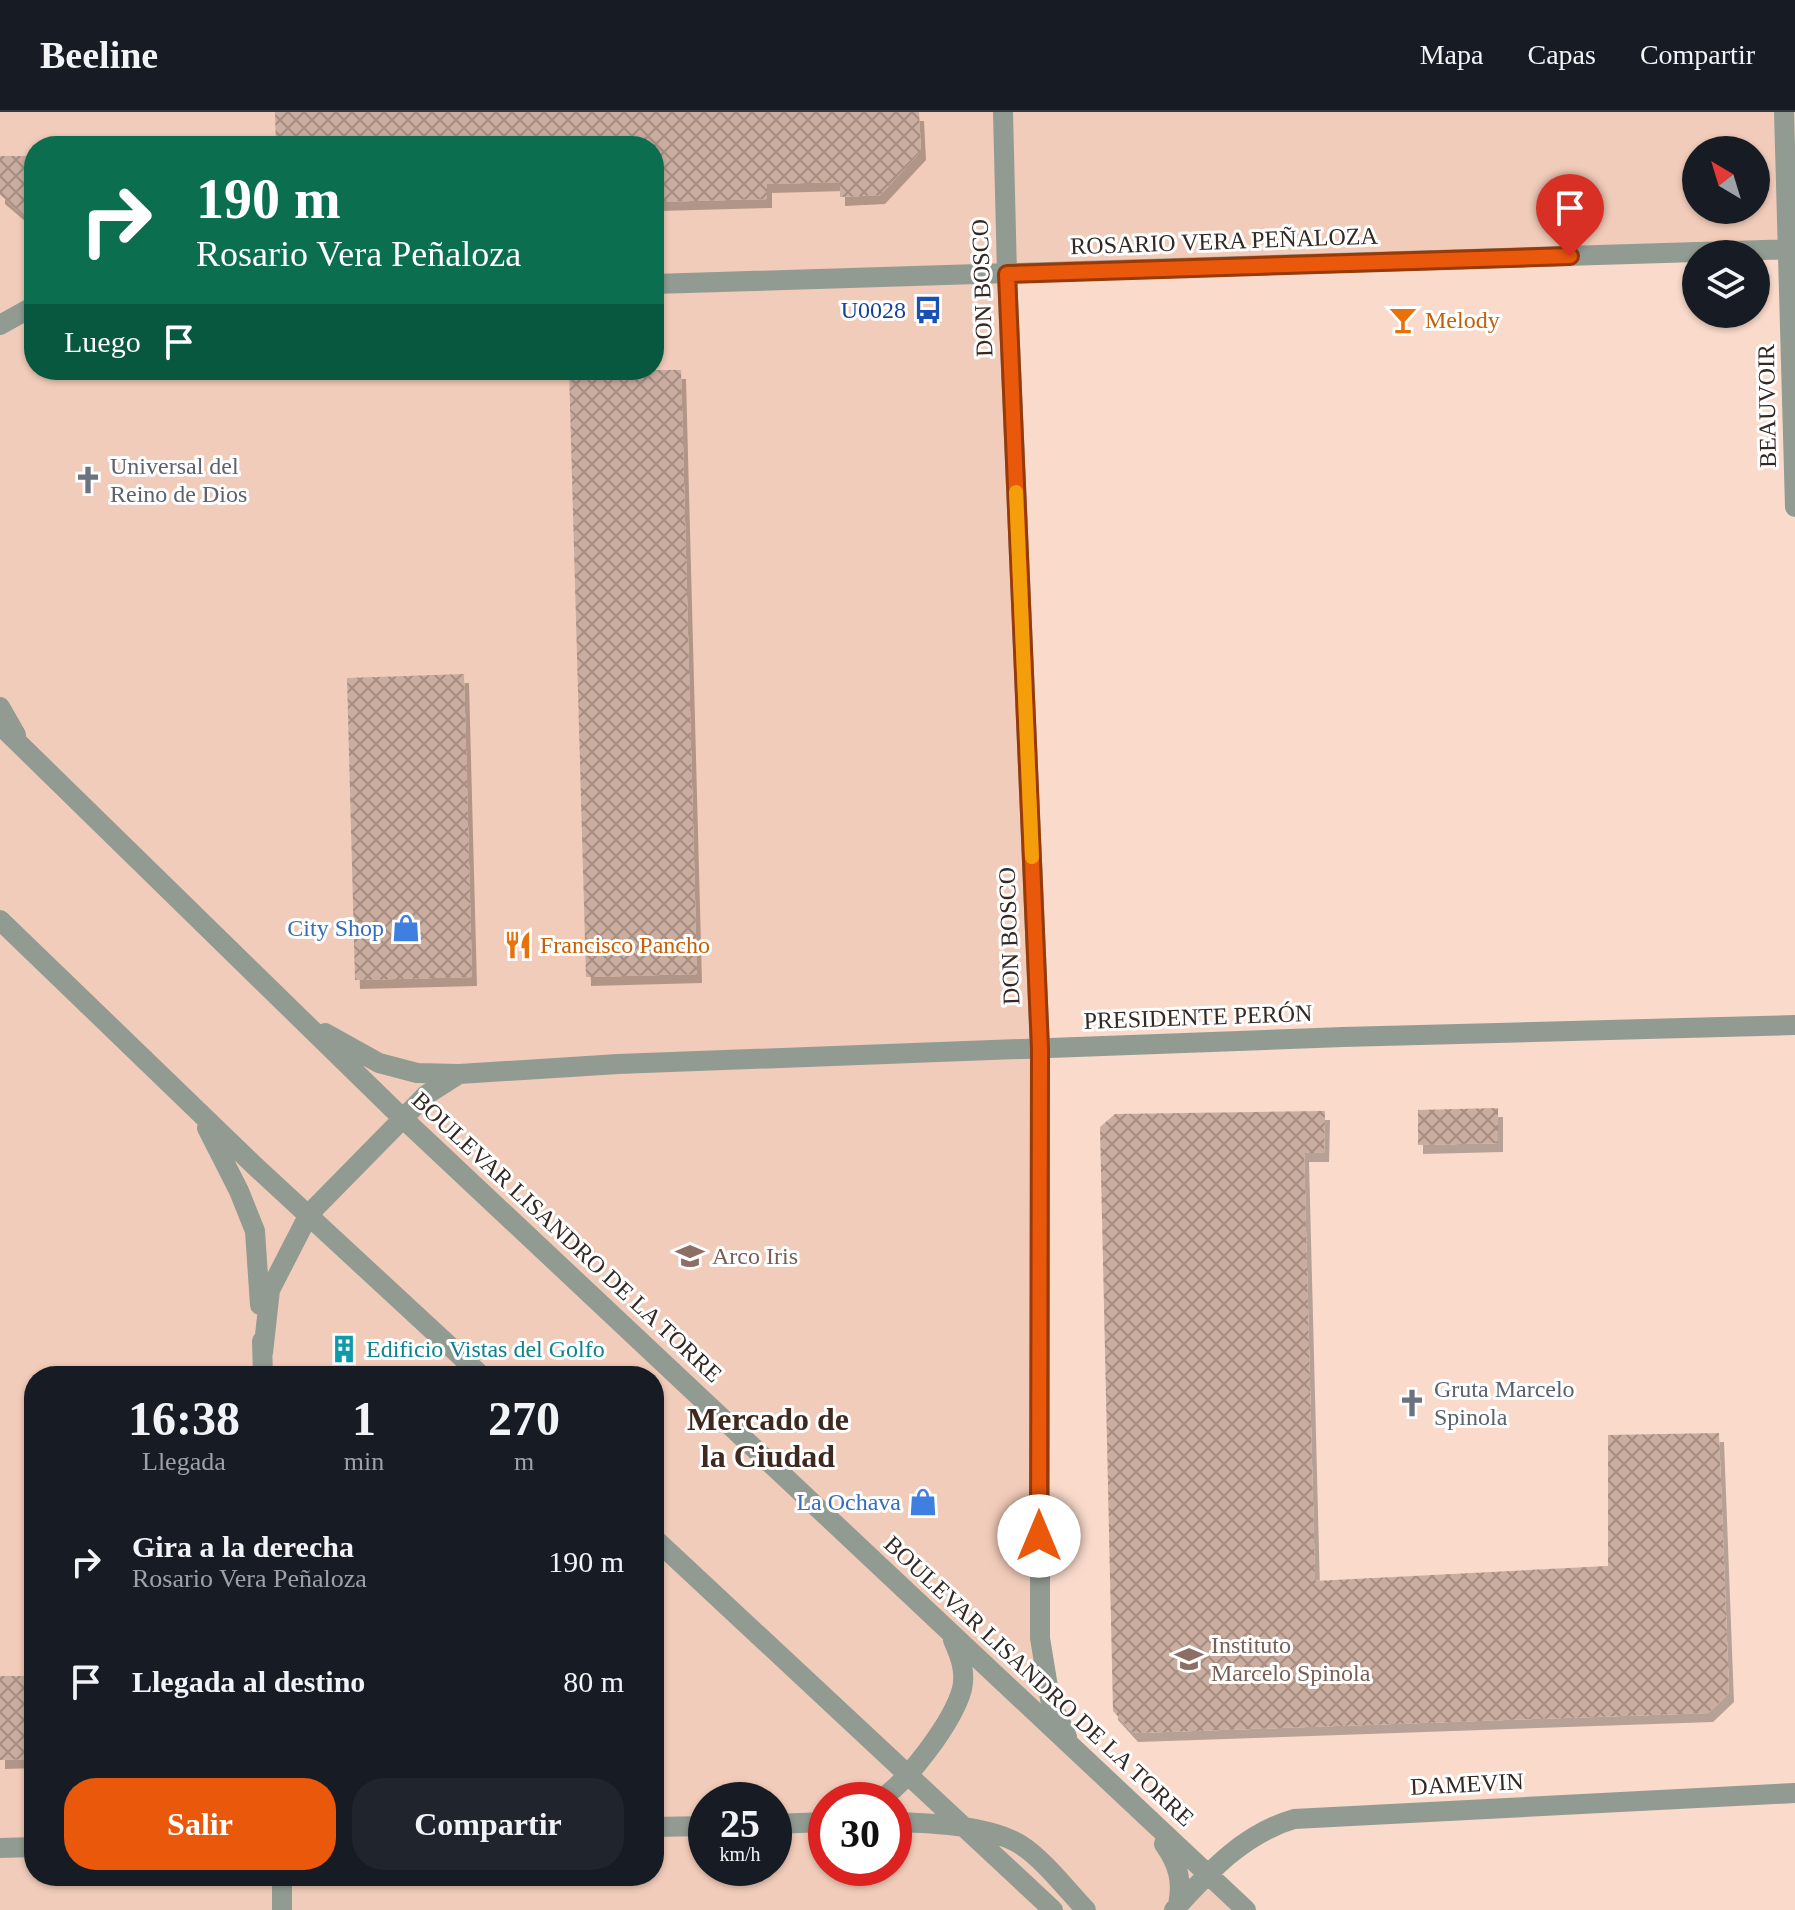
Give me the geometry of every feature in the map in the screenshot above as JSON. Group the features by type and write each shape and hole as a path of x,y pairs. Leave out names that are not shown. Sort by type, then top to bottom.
{"street":[{"name":"DON BOSCO","path":"1003,112 1040,1049 1040,1638 1050,1699 1074,1751"},
{"name":"BEAUVOIR","path":"1784,112 1792,249 1795,507"},
{"name":"ROSARIO VERA PEÑALOZA","path":"664,284 1792,249"},
{"path":"0,325 24,312"},
{"path":"0,707 27,752"},
{"name":"BOULEVAR LISANDRO DE LA TORRE","path":"0,725 403,1118 1246,1910"},
{"path":"0,920 195,1108 471,1366"},
{"name":"PRESIDENTE PERÓN","path":"294,1013 379,1063 417,1073 459,1074 618,1064 1343,1037 1795,1025"},
{"name":"PRESIDENTE PERÓN","path":"263,1353 270,1290 309,1214 426,1095 459,1074"},
{"path":"195,1108 217,1146 255,1231 263,1366"},
{"path":"664,1547 1053,1910"},
{"path":"901,1782 951,1715 962,1688 963,1665 952,1635"},
{"name":"DAMEVIN","path":"1176,1908 1207,1874 1251,1838 1270,1826 1294,1819 1795,1793"},
{"path":"1148,1820 1179,1870 1181,1892 1176,1908"},
{"path":"912,1824 997,1834 1024,1847 1086,1910"},
{"path":"664,1827 688,1826"},
{"path":"0,1848 24,1847"},
{"path":"1021,1880 1035,1910"},
{"path":"282,1886 282,1910"}],"shaded area":[{"path":"0,112 1795,112 1795,249 1770,250 1770,240 1682,240 1682,253 1008,274 1040,1049 1039,1597 1059,1723 1246,1910 0,1910"}],"building":[{"path":"275,112 919,112 921,151 880,195 840,197 840,182 767,184 767,199 664,202 664,136 276,136"},
{"path":"0,156 24,156 24,215 0,195"},
{"path":"664,370 681,370 697,974 586,977 569,380 664,380"},
{"path":"464,674 472,977 355,980 347,678"},
{"path":"1498,1108 1498,1143 1418,1145 1418,1110"},
{"path":"1325,1111 1324,1153 1304,1153 1315,1581 1608,1566 1608,1435 1719,1433 1729,1693 1708,1713 1133,1733 1113,1711 1100,1127 1115,1114"},
{"path":"0,1676 24,1676 24,1759 0,1760"}],"slow traffic":[{"path":"1016,492 1032,857"}],"place":[{"name":"U0028","path":"928,310"},
{"name":"Melody","path":"1403,320"},
{"name":"Universal del Reino de Dios","path":"88,480"},
{"name":"City Shop","path":"406,928"},
{"name":"Francisco Pancho","path":"518,945"},
{"name":"Arco Iris","path":"690,1256"},
{"name":"Edificio Vistas del Golfo","path":"344,1349"},
{"name":"Gruta Marcelo Spinola","path":"1412,1403"},
{"name":"La Ochava","path":"923,1502"},
{"name":"Instituto Marcelo Spinola","path":"1189,1659"}],"district":[{"name":"Mercado de la Ciudad","path":"768,1438"}],"route":[{"path":"1039,1536 1040,1049 1007,274 1570,256"}]}
